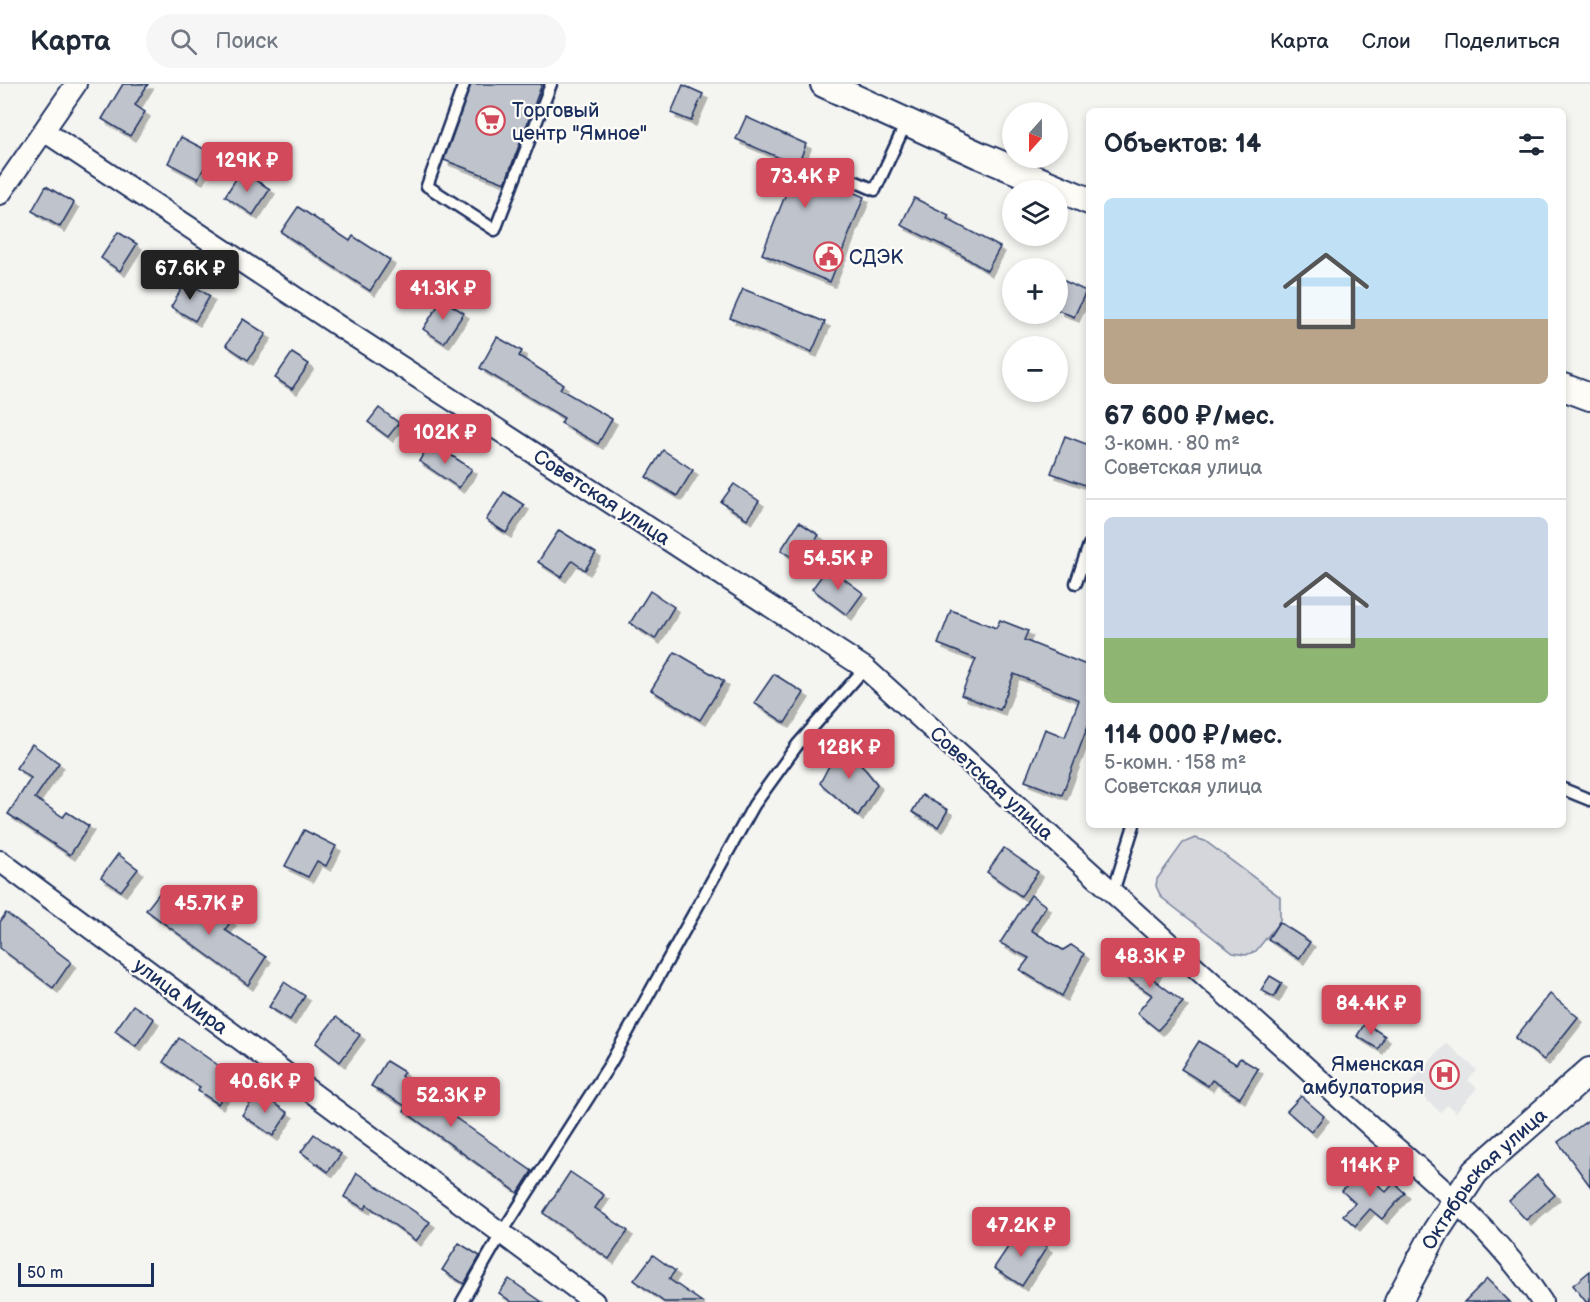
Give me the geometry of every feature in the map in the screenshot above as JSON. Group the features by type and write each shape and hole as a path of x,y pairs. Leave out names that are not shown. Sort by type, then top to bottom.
{"street":[{"path":"0,194 76,84"},
{"path":"824,84 906,123 1086,200"},
{"name":"Советская улица","path":"44,131 340,327 865,668 1455,1200 1532,1286 1542,1302"},
{"path":"1566,388 1590,398"},
{"name":"улица Мира","path":"0,861 594,1302"},
{"name":"Октябрьская улица","path":"1398,1302 1455,1200 1474,1172 1590,1071"}],"lane":[{"path":"464,84 427,186 495,230 551,84"},
{"path":"817,165 875,190 906,123"},
{"path":"1076,583 1086,554"},
{"path":"462,1302 501,1234 610,1064 754,805 798,744 865,668"},
{"path":"1566,790 1590,800"},
{"path":"1113,892 1133,828"}],"shaded area":[{"path":"1195,838 1205,841 1280,897 1280,921 1256,951 1246,955 1233,953 1161,897 1156,886 1157,879 1183,843"},
{"name":"Яменская амбулатория","path":"1446,1043 1477,1070 1468,1080 1477,1088 1456,1112 1447,1105 1440,1112 1409,1085"}],"building":[{"path":"123,84 148,84 135,105 145,112 130,136 102,119"},
{"name":"Торговый центр \"Ямное\"","path":"471,84 542,84 505,183 444,160"},
{"path":"683,85 703,94 691,121 671,113"},
{"path":"746,117 806,144 797,168 864,197 830,282 762,254 796,168 781,162 782,159 736,139"},
{"path":"181,137 212,153 198,179 168,163"},
{"path":"241,171 270,189 253,215 225,196"},
{"path":"46,186 74,203 60,227 32,211"},
{"path":"914,198 949,215 947,219 1000,247 987,271 958,253 901,225"},
{"path":"298,207 350,241 353,236 390,260 370,291 281,232"},
{"path":"118,232 137,244 120,271 101,258"},
{"path":"186,281 210,296 195,321 171,307"},
{"path":"1068,283 1086,291 1074,317 1068,314"},
{"path":"743,289 825,322 812,352 730,318"},
{"path":"442,299 464,313 444,343 423,329"},
{"path":"243,319 266,334 248,360 226,345"},
{"path":"497,337 522,351 519,356 563,384 560,389 612,419 598,444 561,423 564,418 480,368"},
{"path":"292,353 309,364 292,389 275,378"},
{"path":"379,408 399,423 388,437 368,422"},
{"path":"1065,436 1086,444 1085,485 1051,473"},
{"path":"431,442 472,469 459,488 419,461"},
{"path":"663,450 693,470 677,496 646,477"},
{"path":"734,484 759,501 747,519 721,502"},
{"path":"504,492 524,505 506,533 486,520"},
{"path":"799,522 819,535 801,563 781,550"},
{"path":"559,530 596,553 585,570 572,561 561,577 538,562"},
{"path":"828,567 863,593 847,615 812,589"},
{"path":"650,591 674,607 655,639 630,623"},
{"path":"951,610 996,628 1000,620 1028,631 1024,640 1086,665 1086,731 1062,795 1025,781 1045,729 1065,737 1079,700 1014,674 1000,710 961,695 976,659 938,644"},
{"path":"675,652 724,681 700,720 651,690"},
{"path":"774,674 804,693 785,723 754,703"},
{"path":"842,741 877,784 858,816 820,783"},
{"path":"32,744 59,763 35,798 63,817 67,812 89,826 70,855 8,814 31,778 16,768"},
{"path":"922,795 948,810 938,827 912,812"},
{"path":"304,830 336,846 326,866 317,861 308,877 285,866"},
{"path":"1004,848 1038,872 1021,896 987,872"},
{"path":"118,854 138,869 121,891 101,877"},
{"path":"161,891 196,918 206,903 231,921 225,930 266,957 248,985 146,910"},
{"path":"1031,895 1046,906 1031,930 1063,950 1071,945 1084,954 1062,996 1020,970 1029,958 1000,943"},
{"path":"6,913 71,962 53,988 0,948 0,922"},
{"path":"1279,922 1310,942 1299,959 1268,939"},
{"path":"1132,948 1160,967 1152,978 1183,1002 1158,1030 1137,1013 1152,995 1117,971"},
{"path":"1270,976 1282,983 1274,997 1261,990"},
{"path":"284,982 305,996 290,1020 269,1007"},
{"path":"1550,994 1578,1017 1544,1060 1515,1038"},
{"path":"133,1005 154,1019 136,1046 115,1031"},
{"path":"336,1017 360,1035 340,1062 316,1043"},
{"path":"1365,1023 1385,1036 1378,1049 1357,1036"},
{"path":"179,1038 235,1077 218,1104 198,1091 200,1087 163,1062"},
{"path":"1199,1041 1236,1064 1240,1058 1258,1069 1240,1098 1212,1080 1208,1086 1181,1069"},
{"path":"386,1061 404,1072 401,1076 447,1112 532,1171 518,1193 404,1111 407,1107 371,1086"},
{"path":"258,1092 288,1113 273,1136 242,1115"},
{"path":"1301,1096 1324,1116 1311,1132 1287,1111"},
{"path":"1590,1119 1590,1186 1558,1142"},
{"path":"314,1134 341,1154 328,1172 301,1152"},
{"path":"1362,1170 1386,1192 1394,1183 1405,1193 1382,1219 1370,1209 1355,1226 1343,1215 1355,1203 1342,1191"},
{"path":"570,1172 604,1195 595,1208 628,1231 609,1259 543,1213"},
{"path":"357,1173 430,1222 416,1241 367,1205 365,1209 344,1197"},
{"path":"1537,1175 1555,1195 1526,1220 1509,1201"},
{"path":"1020,1229 1047,1247 1022,1286 994,1268"},
{"path":"459,1243 480,1256 464,1284 442,1270"},
{"path":"653,1255 675,1271 669,1279 702,1302 664,1302 634,1280"},
{"path":"1590,1271 1590,1302 1586,1302 1573,1285"},
{"path":"509,1279 542,1302 512,1302 499,1293"},
{"path":"1487,1279 1510,1302 1464,1302"}],"place":[{"name":"Торговый центр \"Ямное\"","path":"491,121"},
{"name":"СДЭК","path":"828,257"},
{"name":"Яменская амбулатория","path":"1445,1075"}]}
